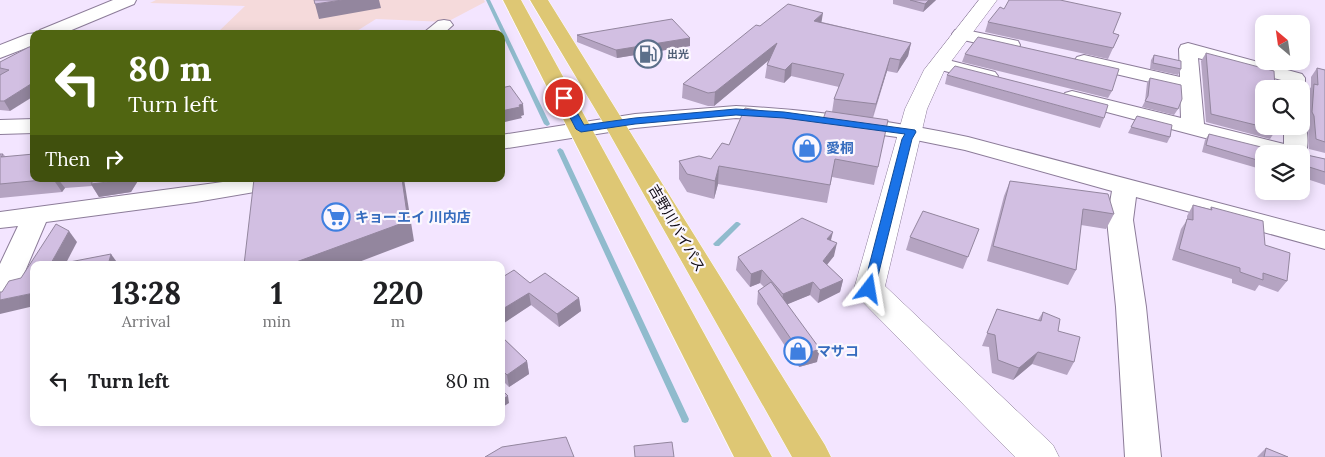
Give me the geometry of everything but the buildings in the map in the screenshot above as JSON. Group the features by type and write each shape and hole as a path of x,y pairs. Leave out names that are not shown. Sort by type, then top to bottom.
{"highway":[{"path":"512,0 753,457"},
{"name":"吉野川バイパス","path":"539,0 615,124 812,457"}],"street":[{"path":"56,30 128,0"},
{"path":"988,0 934,70 916,109 869,289 1040,457"},
{"path":"961,34 1028,49"},
{"path":"0,52 30,40"},
{"path":"1193,128 1188,49 1295,78 1295,80"},
{"path":"1066,57 1190,85"},
{"path":"940,64 1010,81"},
{"path":"1048,91 1260,145"},
{"path":"505,141 615,124 736,112 784,115 911,132 968,144 1325,240"},
{"path":"0,127 30,126"},
{"path":"0,220 271,182"},
{"path":"1125,186 1120,220 1131,307 1143,457"},
{"path":"0,295 36,215"}],"shaded area":[{"path":"156,0 484,0 485,2 447,22 376,19 358,30 220,30 245,6 150,3"}],"waterway":[{"path":"488,0 502,30"},
{"path":"505,36 547,124"},
{"path":"560,150 685,419"},
{"path":"717,244 738,224"}],"place":[{"name":"出光","path":"648,54"},
{"name":"愛桐","path":"807,148"},
{"name":"キョーエイ 川内店","path":"336,217"},
{"name":"マサコ","path":"798,351"}],"route":[{"path":"564,98 581,129 635,121 736,112 784,115 911,132 907,139 869,289"}]}
